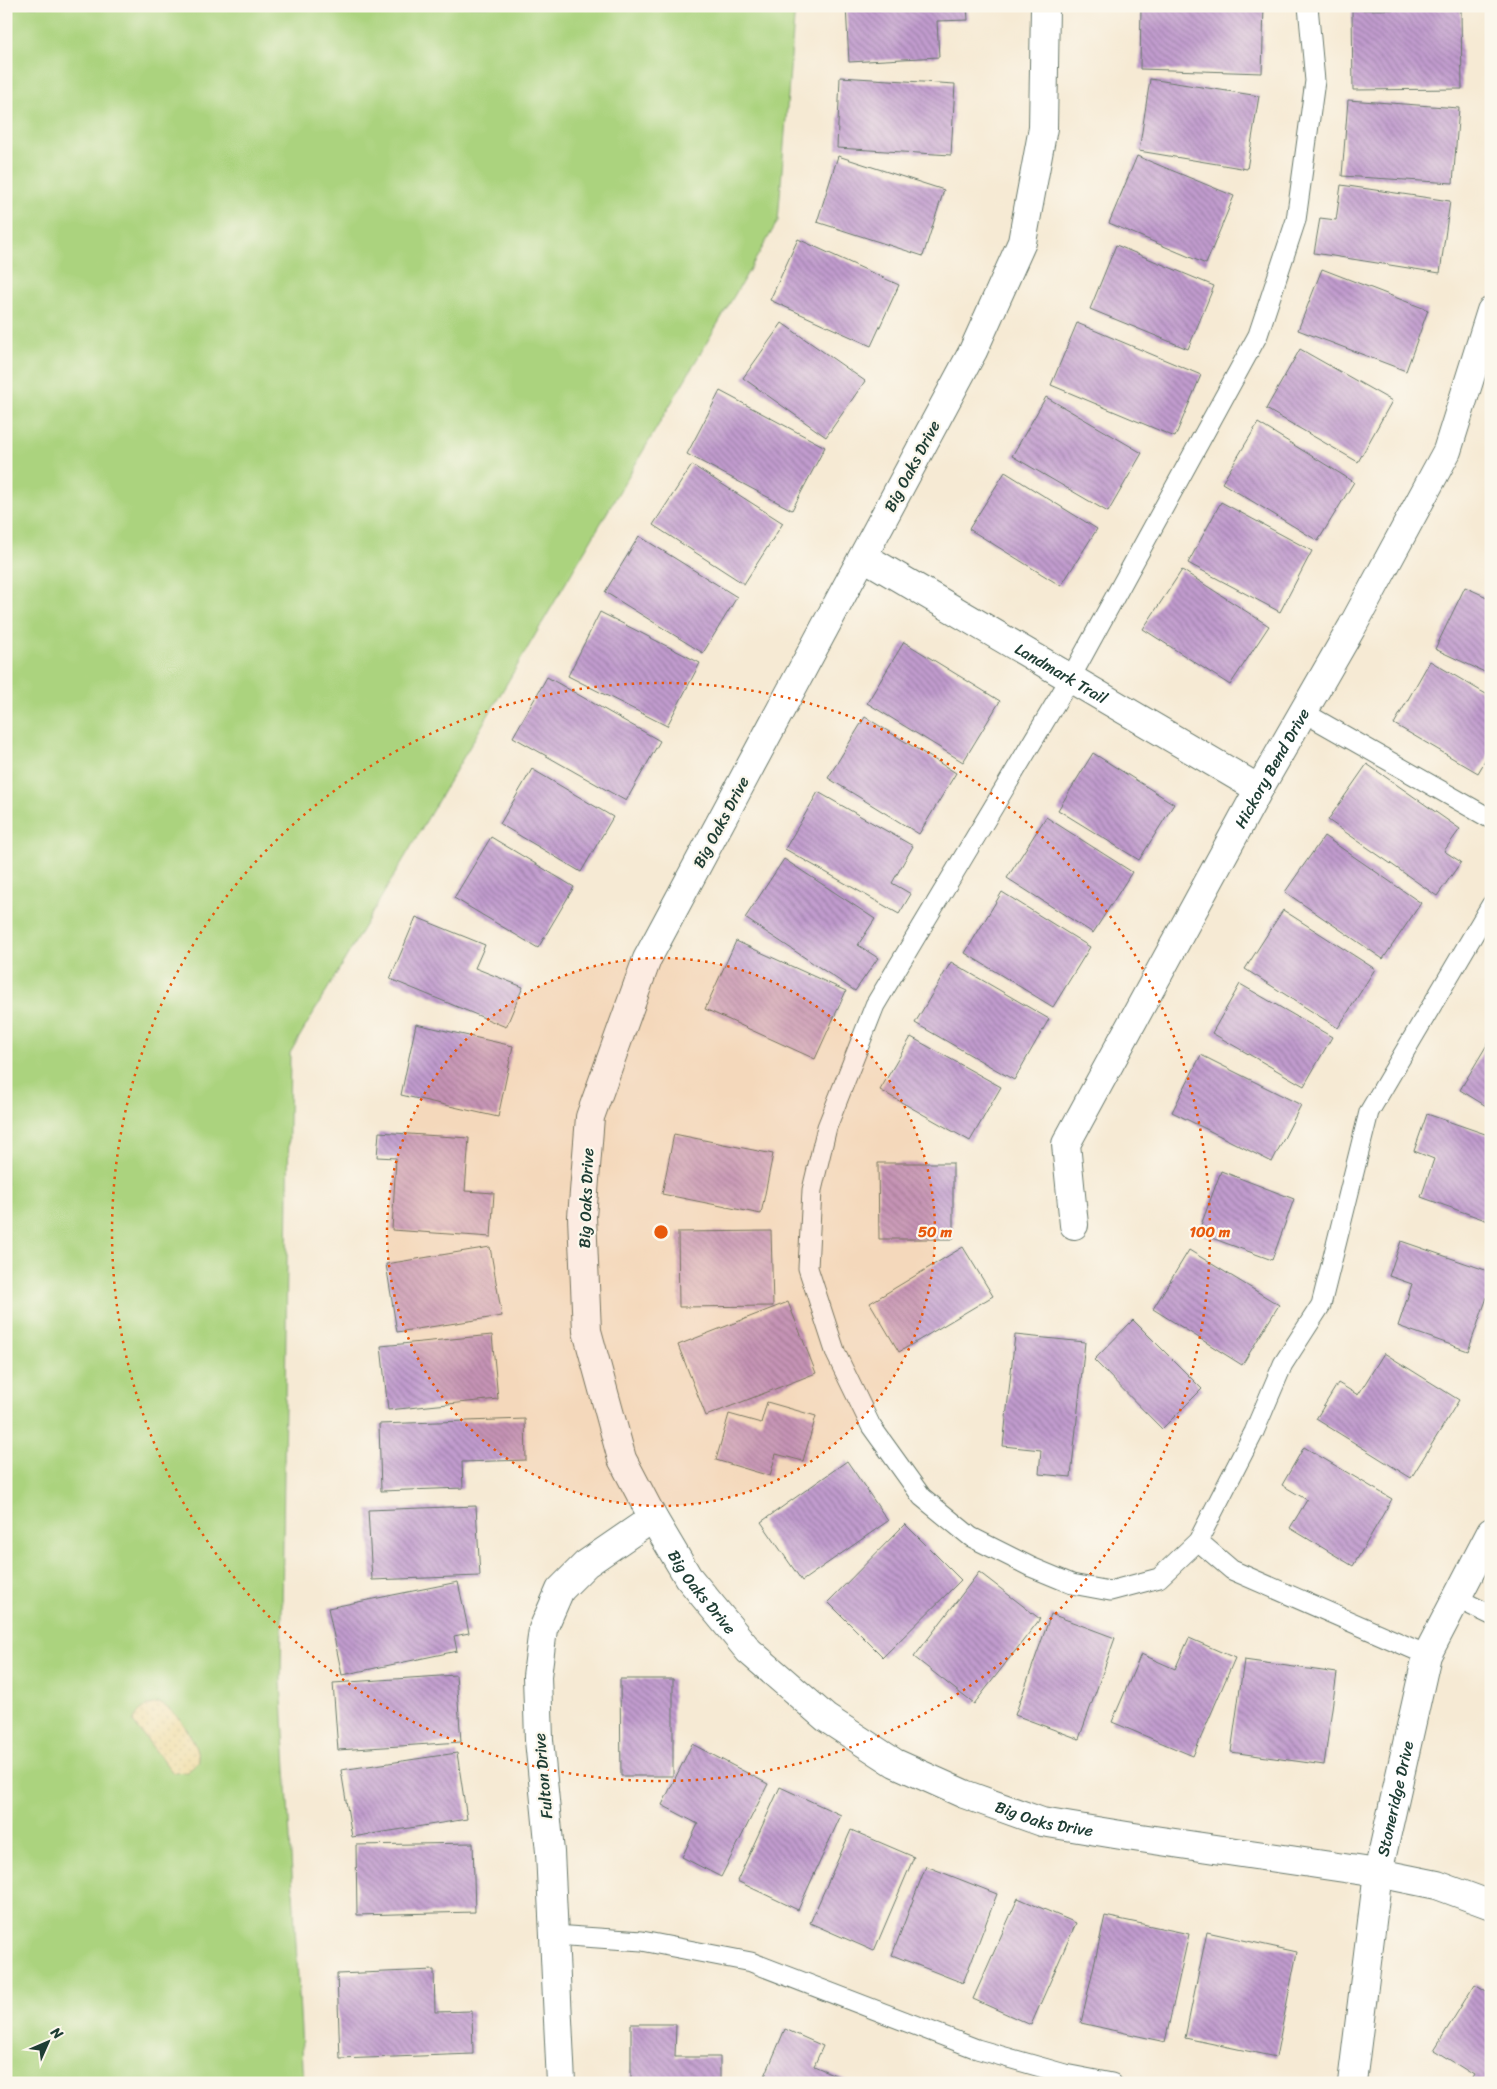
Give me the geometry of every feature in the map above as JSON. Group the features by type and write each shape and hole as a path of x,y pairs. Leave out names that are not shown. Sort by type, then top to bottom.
{"street":[{"name":"Big Oaks Drive","path":"1045,6 1043,128 1022,242 973,351 647,959 590,1117 582,1217 587,1331 622,1459 653,1518 688,1577 749,1651 826,1718 895,1763 964,1794 1042,1822 1378,1873 1437,1885 1491,1905"},
{"name":"Hickory Bend Drive","path":"1074,1225 1066,1144 1259,789 1352,627 1447,450 1491,311"},
{"name":"Landmark Trail","path":"864,557 1259,789"},
{"name":"Fulton Drive","path":"561,2083 550,1852 539,1740 538,1676 543,1630 560,1590 586,1564 653,1518"},
{"name":"Stoneridge Drive","path":"1352,2083 1378,1873 1427,1655 1491,1532"}],"lane":[{"path":"1308,6 1315,81 1296,220 1258,335 1070,679 875,1005 828,1127 812,1190 808,1268 836,1354 870,1426 922,1497 971,1537 1031,1567 1072,1584 1110,1592 1159,1578 1198,1541 1254,1432 1283,1364 1321,1305 1369,1112 1491,905"},
{"path":"1303,712 1491,819"},
{"path":"1198,1541 1232,1570 1427,1655"},
{"path":"1456,1598 1491,1615"},
{"path":"554,1935 642,1941 751,1962 977,2049 1065,2074 1112,2083"}],"green space":[{"path":"6,6 795,6 778,221 290,1053 281,1681 304,2083 6,2083"}],"sand":[{"path":"159,1703 174,1713 191,1736 199,1762 187,1772 173,1773 133,1722 143,1708"}],"building":[{"path":"846,6 967,6 968,20 937,21 939,57 849,62"},
{"path":"1141,6 1264,6 1262,73 1140,69"},
{"path":"1461,9 1462,89 1353,90 1352,10"},
{"path":"840,77 955,84 951,155 837,148"},
{"path":"1150,79 1259,96 1247,169 1139,151"},
{"path":"1348,100 1459,108 1453,183 1342,176"},
{"path":"838,156 944,190 923,256 817,222"},
{"path":"1137,156 1234,196 1206,264 1109,223"},
{"path":"1341,185 1450,201 1440,273 1314,253 1320,218 1336,220"},
{"path":"798,239 899,285 871,346 770,300"},
{"path":"1116,245 1214,286 1188,349 1090,309"},
{"path":"1322,269 1428,310 1406,371 1298,330"},
{"path":"782,323 865,381 826,437 743,378"},
{"path":"1077,323 1201,375 1175,437 1051,385"},
{"path":"1300,349 1392,401 1358,462 1266,409"},
{"path":"720,391 825,447 792,510 687,454"},
{"path":"1046,397 1142,453 1108,512 1012,456"},
{"path":"1258,423 1354,482 1318,541 1222,483"},
{"path":"692,465 783,523 744,584 653,525"},
{"path":"1005,472 1097,529 1061,586 969,529"},
{"path":"1221,502 1312,551 1280,612 1188,563"},
{"path":"639,536 737,597 703,653 605,592"},
{"path":"1182,570 1269,626 1230,685 1143,629"},
{"path":"1465,587 1491,599 1491,675 1435,649"},
{"path":"600,612 700,663 667,726 568,676"},
{"path":"904,642 1000,701 963,762 867,703"},
{"path":"1430,661 1491,697 1491,751 1478,773 1394,724"},
{"path":"547,677 660,741 626,801 513,737"},
{"path":"865,717 956,773 919,834 828,778"},
{"path":"1093,753 1174,804 1139,860 1058,810"},
{"path":"1367,764 1460,829 1444,851 1461,862 1437,896 1328,820"},
{"path":"532,769 613,817 581,872 500,824"},
{"path":"818,792 913,846 892,883 911,894 899,914 785,849"},
{"path":"1046,817 1132,872 1093,933 1007,878"},
{"path":"1324,836 1421,903 1383,959 1285,892"},
{"path":"491,837 574,887 538,948 454,898"},
{"path":"784,859 875,919 858,945 878,958 855,991 745,918"},
{"path":"1002,892 1090,947 1053,1007 965,953"},
{"path":"1283,910 1375,969 1338,1028 1245,969"},
{"path":"416,917 485,945 475,968 523,987 506,1027 390,979"},
{"path":"736,941 846,991 815,1059 705,1009"},
{"path":"951,962 1049,1019 1014,1080 915,1023"},
{"path":"1240,984 1332,1037 1304,1086 1212,1033"},
{"path":"416,1024 513,1046 498,1117 401,1095"},
{"path":"911,1037 1001,1087 970,1141 880,1090"},
{"path":"1491,1038 1491,1109 1460,1090"},
{"path":"1201,1055 1301,1105 1272,1162 1172,1112"},
{"path":"1427,1114 1491,1136 1491,1222 1421,1197 1434,1159 1414,1151"},
{"path":"379,1132 469,1138 465,1191 494,1193 491,1237 392,1230 396,1158 377,1157"},
{"path":"674,1134 773,1154 761,1214 662,1194"},
{"path":"878,1163 953,1163 953,1239 879,1239"},
{"path":"1221,1171 1294,1199 1272,1260 1198,1233"},
{"path":"771,1231 773,1306 679,1307 678,1232"},
{"path":"1401,1241 1491,1272 1491,1286 1468,1351 1398,1326 1412,1284 1389,1276"},
{"path":"490,1247 502,1316 397,1332 386,1264"},
{"path":"963,1247 993,1296 899,1352 870,1303"},
{"path":"1189,1250 1279,1305 1242,1365 1153,1309"},
{"path":"788,1302 816,1373 706,1416 678,1345"},
{"path":"1133,1320 1202,1389 1162,1429 1094,1360"},
{"path":"492,1335 498,1399 388,1410 381,1346"},
{"path":"1015,1335 1085,1342 1071,1477 1039,1474 1041,1450 1003,1446"},
{"path":"1384,1353 1459,1400 1411,1478 1316,1419 1338,1383 1358,1395"},
{"path":"767,1402 816,1416 803,1461 776,1454 770,1476 716,1460 729,1414 761,1423"},
{"path":"525,1419 526,1460 462,1462 463,1488 381,1491 379,1424"},
{"path":"1304,1447 1392,1499 1353,1566 1290,1528 1307,1500 1282,1485"},
{"path":"847,1461 888,1521 802,1581 761,1522"},
{"path":"476,1506 480,1576 372,1580 368,1510"},
{"path":"905,1524 961,1580 883,1657 828,1602"},
{"path":"979,1572 1040,1619 974,1704 914,1657"},
{"path":"458,1582 469,1633 454,1636 457,1651 342,1675 328,1608"},
{"path":"1051,1614 1115,1638 1079,1739 1015,1715"},
{"path":"1189,1638 1235,1658 1193,1756 1112,1722 1141,1654 1175,1669"},
{"path":"1244,1660 1337,1673 1324,1765 1231,1752"},
{"path":"456,1675 461,1742 338,1750 333,1683"},
{"path":"620,1679 673,1679 673,1776 621,1776"},
{"path":"692,1744 768,1784 721,1877 682,1857 698,1824 662,1805"},
{"path":"457,1753 467,1819 352,1837 341,1770"},
{"path":"780,1787 841,1815 798,1910 737,1881"},
{"path":"851,1830 914,1857 874,1951 810,1923"},
{"path":"473,1843 475,1912 357,1915 356,1845"},
{"path":"926,1866 997,1894 963,1983 892,1955"},
{"path":"1018,1898 1076,1923 1031,2025 973,1999"},
{"path":"1105,1916 1189,1934 1165,2042 1081,2023"},
{"path":"1207,1932 1297,1952 1276,2057 1185,2038"},
{"path":"434,1970 435,2012 472,2011 473,2054 340,2059 337,1974"},
{"path":"1475,1984 1491,1994 1491,2083 1469,2083 1474,2075 1434,2050"},
{"path":"631,2024 676,2024 675,2057 720,2057 720,2083 631,2083"},
{"path":"785,2029 823,2046 814,2066 854,2083 762,2083"}]}
